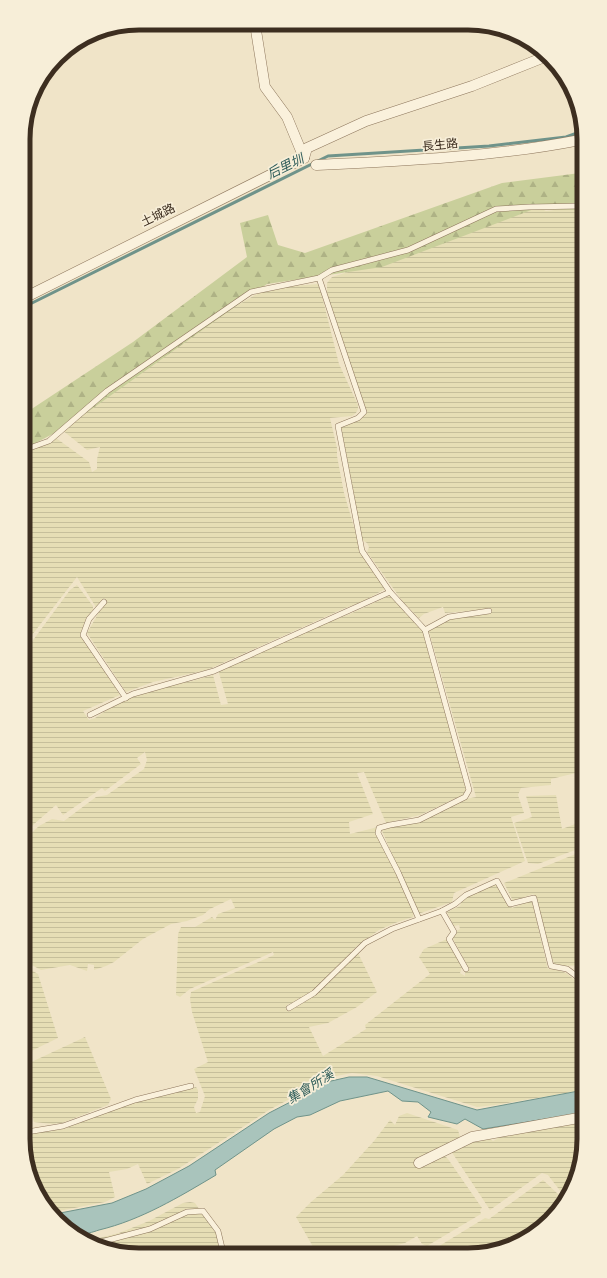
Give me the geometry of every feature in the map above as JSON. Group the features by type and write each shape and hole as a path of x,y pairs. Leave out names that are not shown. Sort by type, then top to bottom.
{"street":[{"path":"256,30 266,87 287,117 310,161"},
{"path":"310,161 307,148 366,121 472,86 541,58"},
{"name":"長生路","path":"310,161 408,161 537,148 577,141"},
{"name":"土城路","path":"30,295 310,161"},
{"path":"419,1162 472,1137 508,1129 577,1118"}],"lane":[{"path":"30,448 49,441 107,391 251,292 319,278 332,270 408,250 496,209 577,206"},
{"path":"319,278 364,412 358,418 338,426 362,551 390,592 425,630 469,790 464,797 419,820 379,828 378,833 398,872 418,919"},
{"path":"90,715 133,694 214,671 390,592"},
{"path":"104,602 89,620 83,635 126,698"},
{"path":"425,630 449,617 489,611"},
{"path":"289,1008 314,992 365,943 392,929 442,911 455,904 466,895 497,880 510,904 534,898 551,966 567,969 577,976"},
{"path":"442,911 454,932 449,939 466,969"},
{"path":"30,1132 63,1126 135,1100 191,1086"},
{"path":"103,1241 150,1229 187,1212 204,1211 218,1231 222,1248"}],"shaded area":[{"path":"532,204 546,211 577,207 577,774 551,779 551,785 521,788 518,795 524,813 511,817 525,861 454,893 452,902 418,914 382,831 383,829 421,819 466,799 476,797 428,628 448,619 490,609 445,613 443,607 424,614 419,618 403,602 367,552 369,547 367,543 362,540 357,527 342,460 344,453 337,426 365,414 342,355 327,292 327,283 332,277 367,266"},
{"path":"319,284 339,364 358,405 356,413 352,416 330,418 337,448 337,456 344,493 361,551 385,589 362,602 345,608 207,670 153,682 126,692 87,633 99,612 77,577 30,638 30,449 56,438 89,462 92,472 97,469 97,459 100,447 87,450 57,426 183,337 257,294 278,287"},
{"path":"77,585 93,606 93,610 81,633 120,695 83,711 89,720 125,700 162,687 213,675 221,705 228,704 219,673 220,670 391,595 424,630 447,712 466,790 465,794 420,815 386,823 364,772 357,773 373,814 349,822 350,834 378,827 378,833 414,912 413,917 379,930 356,947 318,987 299,1000 287,1005 288,1010 297,1007 315,995 358,953 377,992 357,1007 328,1023 309,1027 323,1056 366,1029 365,1025 430,974 419,957 424,949 447,939 462,967 460,973 465,976 465,973 469,968 453,939 455,932 460,929 459,925 454,926 447,912 460,906 462,899 496,884 512,908 530,901 532,902 548,969 566,973 576,981 577,1091 477,1107 377,1076 352,1073 331,1077 269,1110 178,1169 147,1184 138,1164 127,1169 109,1172 115,1197 105,1202 57,1211 41,1187 36,1174 31,1153 30,1139 33,1129 59,1130 67,1128 141,1097 159,1096 196,1087 198,1090 198,1099 194,1107 196,1113 200,1112 205,1096 194,1069 208,1062 192,1012 190,999 191,992 274,955 273,952 190,989 180,997 176,995 178,934 181,927 195,927 212,917 215,920 218,914 235,908 231,899 210,909 203,915 187,921 171,924 143,939 114,962 94,970 94,965 88,964 87,971 70,965 41,970 30,964 30,834 39,826 52,819 64,821 96,797 107,795 144,769 147,760 145,752 137,758 141,764 105,791 102,788 63,815 56,805 30,828 30,644 70,590"},
{"path":"556,795 562,829 577,823 577,849 538,864 528,863 514,823 532,817 526,796"},
{"path":"577,853 577,965 564,966 554,964 535,897 533,894 513,901 504,883"},
{"path":"30,969 38,974 58,1038 30,1052"},
{"path":"85,1037 111,1099 108,1105 62,1123 52,1124 34,1122 30,1109 30,1063"},
{"path":"407,1113 458,1130 460,1137 414,1161 418,1168 442,1153 448,1159 482,1208 480,1210 481,1214 427,1246 422,1244 417,1236 405,1243 387,1248 314,1248 296,1217 343,1175 374,1141 390,1120 395,1125 399,1116"},
{"path":"577,1122 576,1153 569,1180 563,1192 561,1192 548,1175 542,1173 490,1210 451,1151 452,1148 488,1137 493,1141 497,1139 495,1136"},
{"path":"543,1180 558,1194 561,1195 550,1211 540,1221 528,1230 509,1240 482,1247 436,1248 485,1218 489,1219"},
{"path":"183,1203 195,1203 223,1243 222,1248 132,1248 118,1246 96,1239 119,1233 149,1221"}],"green space":[{"path":"577,173 577,210 534,209 382,267 267,284 68,426 30,446 30,410 133,342 247,257 240,223 268,215 278,245 305,253 502,183"}],"water":[{"path":"349,1077 367,1077 477,1110 577,1091 577,1114 483,1129 465,1119 457,1124 428,1117 431,1112 418,1102 402,1101 388,1091 340,1101 310,1115 297,1117 274,1129 215,1170 216,1175 159,1207 115,1226 85,1234 67,1221 59,1213 112,1203 146,1189 189,1166 269,1113 331,1081"}],"waterway":[{"name":"后里圳","path":"30,304 328,156 489,146 566,137 577,133"}],"water label":[{"name":"集會所溪","path":"310,1086"}]}
